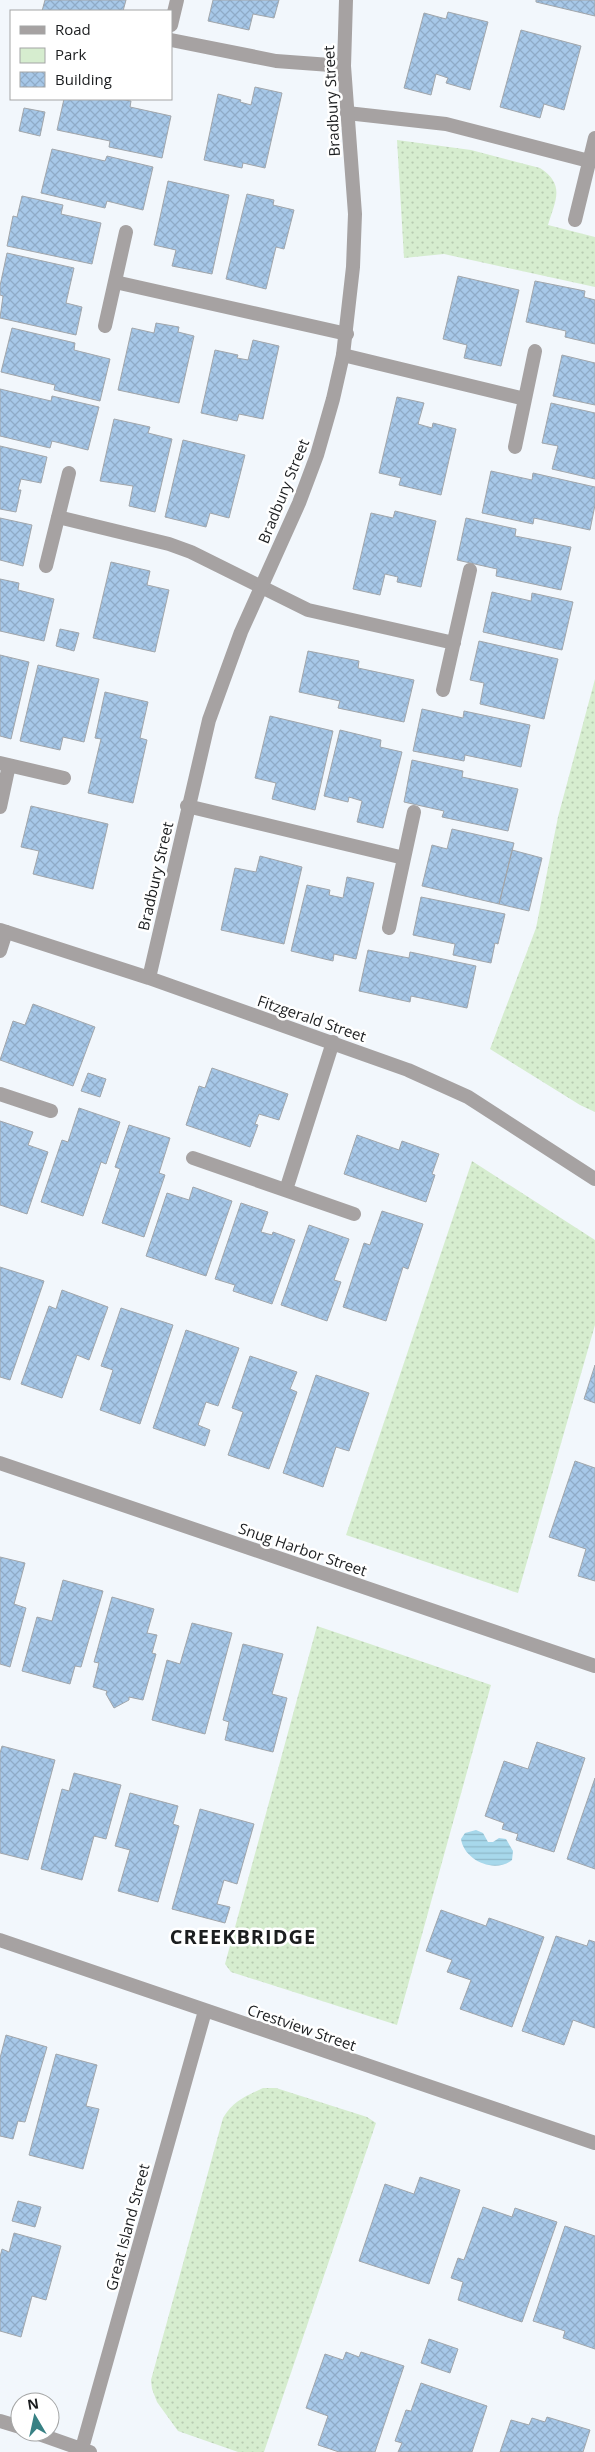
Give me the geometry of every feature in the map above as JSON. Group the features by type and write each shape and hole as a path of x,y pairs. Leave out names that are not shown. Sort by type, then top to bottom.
{"street":[{"path":"172,21 177,0"},
{"name":"Bradbury Street","path":"149,978 187,806 209,720 224,674 260,586 299,503 317,455 343,355 355,214 344,66 346,0"},
{"path":"172,40 276,61 344,66"},
{"path":"347,113 446,124 589,160"},
{"path":"575,220 595,138"},
{"path":"105,326 126,232"},
{"path":"115,282 346,334"},
{"path":"515,447 536,351"},
{"path":"343,355 525,399"},
{"path":"46,566 69,474"},
{"path":"58,517 169,544 204,558 308,610 454,643"},
{"path":"443,690 470,570"},
{"path":"0,807 5,764 64,778"},
{"path":"187,806 404,858"},
{"path":"389,928 414,812"},
{"path":"0,951 3,931"},
{"name":"Fitzgerald Street","path":"3,931 149,978 408,1070 468,1098 595,1179"},
{"path":"286,1190 333,1042"},
{"path":"0,1094 51,1111"},
{"path":"193,1158 354,1214"},
{"name":"Snug Harbor Street","path":"0,1463 595,1666"},
{"name":"Crestview Street","path":"0,1940 595,2143"},
{"name":"Great Island Street","path":"85,2451 205,2011"},
{"path":"60,2442 85,2451"}],"green space":[{"path":"397,140 471,150 540,168 548,174 556,187 555,201 548,225 595,237 595,287 444,254 404,258"},
{"path":"595,679 595,1112 580,1105 490,1049 536,928 558,817"},
{"path":"472,1161 595,1240 595,1325 518,1593 346,1535"},
{"path":"317,1626 491,1685 397,2025 231,1972 225,1964"},
{"path":"263,2088 276,2088 367,2117 376,2123 264,2452 238,2452 178,2431 157,2402 151,2380 223,2118 236,2103"}],"water":[{"path":"476,1830 483,1833 488,1842 493,1842 499,1838 506,1839 513,1851 512,1860 497,1866 481,1863 474,1859 463,1847 461,1839 465,1833"}],"building":[{"path":"45,0 126,0 123,10 42,10"},
{"path":"213,0 279,0 274,18 253,14 249,30 208,21"},
{"path":"536,0 595,0 595,16 536,2"},
{"path":"448,12 488,22 470,90 446,83 448,78 436,74 431,95 404,88 424,13 446,19"},
{"path":"521,30 581,46 564,110 544,104 540,118 500,107"},
{"path":"255,87 282,93 265,168 243,163 242,168 204,160 218,94 241,100 240,102 251,105"},
{"path":"64,100 125,100 131,101 130,107 171,116 162,158 109,147 110,141 57,130"},
{"path":"24,108 45,112 40,136 19,131"},
{"path":"52,149 105,161 107,156 153,167 143,210 107,201 105,208 41,193"},
{"path":"168,181 229,195 212,274 172,266 176,250 154,245"},
{"path":"247,194 274,200 273,205 294,210 284,249 276,247 266,289 226,279"},
{"path":"22,196 63,205 61,214 101,223 92,264 7,246 13,216 17,217"},
{"path":"7,253 74,268 66,303 82,307 76,335 0,318 3,296 0,295 0,286"},
{"path":"458,276 519,290 501,366 464,358 467,345 443,339"},
{"path":"535,281 585,291 584,297 595,300 595,344 565,337 566,331 526,322"},
{"path":"156,323 179,327 178,332 194,336 179,403 118,390 132,328 154,333"},
{"path":"12,328 75,343 74,350 110,359 100,401 54,390 55,385 1,372"},
{"path":"253,340 279,346 263,419 239,414 237,421 201,413 215,350 238,355 237,358 248,360"},
{"path":"562,355 595,363 595,405 553,396"},
{"path":"0,389 51,401 52,396 99,407 88,450 52,441 50,448 0,436"},
{"path":"397,397 424,403 418,424 432,428 433,423 456,429 441,495 399,485 401,478 379,473"},
{"path":"551,403 595,413 595,479 552,469 558,446 542,443"},
{"path":"114,419 150,427 148,433 172,439 155,512 129,506 133,486 100,481"},
{"path":"183,440 245,455 229,518 210,513 206,527 165,517"},
{"path":"0,446 47,457 41,483 21,479 18,490 21,490 16,512 0,509"},
{"path":"491,471 532,480 533,473 595,487 595,505 590,530 534,518 533,524 482,513"},
{"path":"395,511 436,521 421,587 397,582 398,577 385,574 380,595 353,589 371,513 393,518"},
{"path":"0,518 32,525 23,566 0,560"},
{"path":"466,518 516,529 515,536 571,547 561,590 496,576 497,569 457,560"},
{"path":"111,562 150,571 147,585 169,590 155,652 93,638"},
{"path":"0,579 19,583 18,590 54,599 44,641 0,631"},
{"path":"492,592 531,601 532,593 573,602 562,650 483,632"},
{"path":"60,629 79,633 74,651 56,646"},
{"path":"479,641 558,659 544,719 480,704 484,683 470,680"},
{"path":"308,651 359,661 358,668 414,680 404,722 338,708 340,701 299,692"},
{"path":"0,655 29,662 11,739 0,736"},
{"path":"38,665 99,679 84,742 63,737 60,750 20,741"},
{"path":"105,692 148,702 140,738 147,740 133,803 88,793 101,739 95,738"},
{"path":"422,709 463,718 464,711 530,725 521,767 465,755 464,761 413,751"},
{"path":"270,716 333,731 315,810 272,799 276,783 255,778"},
{"path":"340,730 381,740 380,747 402,752 383,828 357,822 362,801 349,797 348,802 324,796"},
{"path":"412,760 463,771 462,777 518,789 508,831 442,817 444,811 404,802"},
{"path":"31,806 108,824 93,889 33,874 39,851 21,847"},
{"path":"452,829 514,843 499,904 422,886 432,845 447,849"},
{"path":"512,850 542,858 529,911 499,904"},
{"path":"260,856 302,867 284,944 221,930 235,868 256,872"},
{"path":"347,877 374,883 356,959 334,954 333,961 291,951 307,885 330,890 329,895 343,898"},
{"path":"421,897 505,914 498,944 495,943 491,963 453,955 455,944 413,935"},
{"path":"368,950 409,958 410,952 476,966 467,1008 411,996 410,1002 359,991"},
{"path":"33,1004 95,1027 73,1086 0,1060 13,1021 25,1025"},
{"path":"212,1068 288,1094 279,1120 259,1114 255,1124 258,1125 250,1147 186,1125 199,1086 205,1088"},
{"path":"88,1073 106,1079 100,1097 81,1091"},
{"path":"79,1108 120,1122 106,1164 101,1162 83,1216 41,1202 62,1140 68,1142"},
{"path":"0,1121 33,1132 28,1145 48,1152 27,1214 0,1205"},
{"path":"129,1125 170,1138 159,1173 165,1175 144,1237 102,1223 120,1169 115,1167"},
{"path":"357,1135 399,1150 402,1141 439,1154 432,1174 435,1175 426,1202 344,1174"},
{"path":"193,1187 232,1201 206,1276 146,1256 167,1193 189,1200"},
{"path":"241,1203 268,1212 261,1232 272,1235 273,1232 295,1240 272,1304 233,1291 235,1285 215,1279"},
{"path":"382,1211 423,1224 408,1269 403,1267 386,1321 343,1307 364,1243 370,1245"},
{"path":"309,1225 349,1239 334,1280 341,1282 327,1321 281,1305"},
{"path":"0,1267 44,1281 10,1380 0,1377"},
{"path":"62,1290 108,1307 89,1360 77,1355 62,1398 21,1384 49,1306 56,1309"},
{"path":"121,1308 173,1325 140,1424 100,1410 113,1370 101,1366"},
{"path":"186,1330 239,1348 218,1406 206,1402 198,1425 210,1430 205,1446 153,1428"},
{"path":"250,1356 297,1372 290,1389 297,1392 269,1469 228,1455 243,1412 232,1408"},
{"path":"595,1365 595,1403 584,1399"},
{"path":"316,1375 369,1393 349,1451 336,1447 323,1487 283,1473"},
{"path":"575,1461 595,1468 595,1581 578,1576 586,1549 549,1537"},
{"path":"0,1557 25,1563 14,1604 26,1608 10,1667 0,1664"},
{"path":"63,1580 103,1591 81,1667 75,1666 70,1684 22,1671 37,1617 52,1621"},
{"path":"112,1597 154,1609 147,1633 157,1635 152,1653 156,1654 143,1700 129,1697 129,1700 114,1708 106,1694 107,1691 93,1687 99,1663 94,1662"},
{"path":"192,1623 232,1633 205,1734 152,1720 167,1660 180,1664"},
{"path":"243,1644 283,1654 272,1694 287,1698 273,1752 225,1740 229,1722 223,1720"},
{"path":"537,1742 585,1758 554,1852 516,1840 518,1834 502,1829 504,1823 485,1816 504,1761 528,1769"},
{"path":"2,1746 55,1760 28,1860 0,1853 0,1753"},
{"path":"74,1773 121,1785 106,1839 94,1836 82,1880 41,1869 62,1789 69,1791"},
{"path":"595,1778 595,1869 567,1859"},
{"path":"130,1793 178,1806 173,1824 179,1826 158,1902 118,1891 130,1850 115,1846"},
{"path":"200,1809 254,1824 237,1884 224,1880 217,1904 230,1907 225,1923 172,1909"},
{"path":"441,1910 486,1926 489,1918 544,1937 512,2027 460,2009 471,1980 447,1972 452,1960 426,1951"},
{"path":"556,1936 587,1946 589,1940 595,1942 595,2028 573,2020 564,2045 522,2031"},
{"path":"6,2035 47,2047 25,2122 18,2121 13,2139 0,2136 0,2058"},
{"path":"56,2054 97,2065 86,2106 99,2109 83,2169 29,2155"},
{"path":"420,2177 460,2190 429,2284 359,2261 385,2184 414,2194"},
{"path":"18,2201 41,2207 35,2227 12,2221"},
{"path":"483,2207 512,2217 515,2208 557,2222 522,2322 458,2300 463,2282 451,2278 458,2258 464,2260"},
{"path":"565,2226 595,2236 595,2349 563,2338 565,2331 533,2321"},
{"path":"14,2233 61,2246 46,2300 32,2296 21,2337 0,2331 0,2257 2,2249 9,2252"},
{"path":"429,2339 458,2349 450,2373 421,2363"},
{"path":"346,2352 359,2357 361,2352 404,2366 375,2452 339,2452 318,2445 328,2416 306,2408 325,2354 343,2360"},
{"path":"421,2383 487,2406 472,2452 398,2452 402,2443 395,2441 406,2410 411,2411"},
{"path":"547,2417 590,2430 583,2452 500,2452 511,2420 529,2425 532,2418 545,2422"}],"district":[{"name":"CREEKBRIDGE","path":"243,1936"}]}
